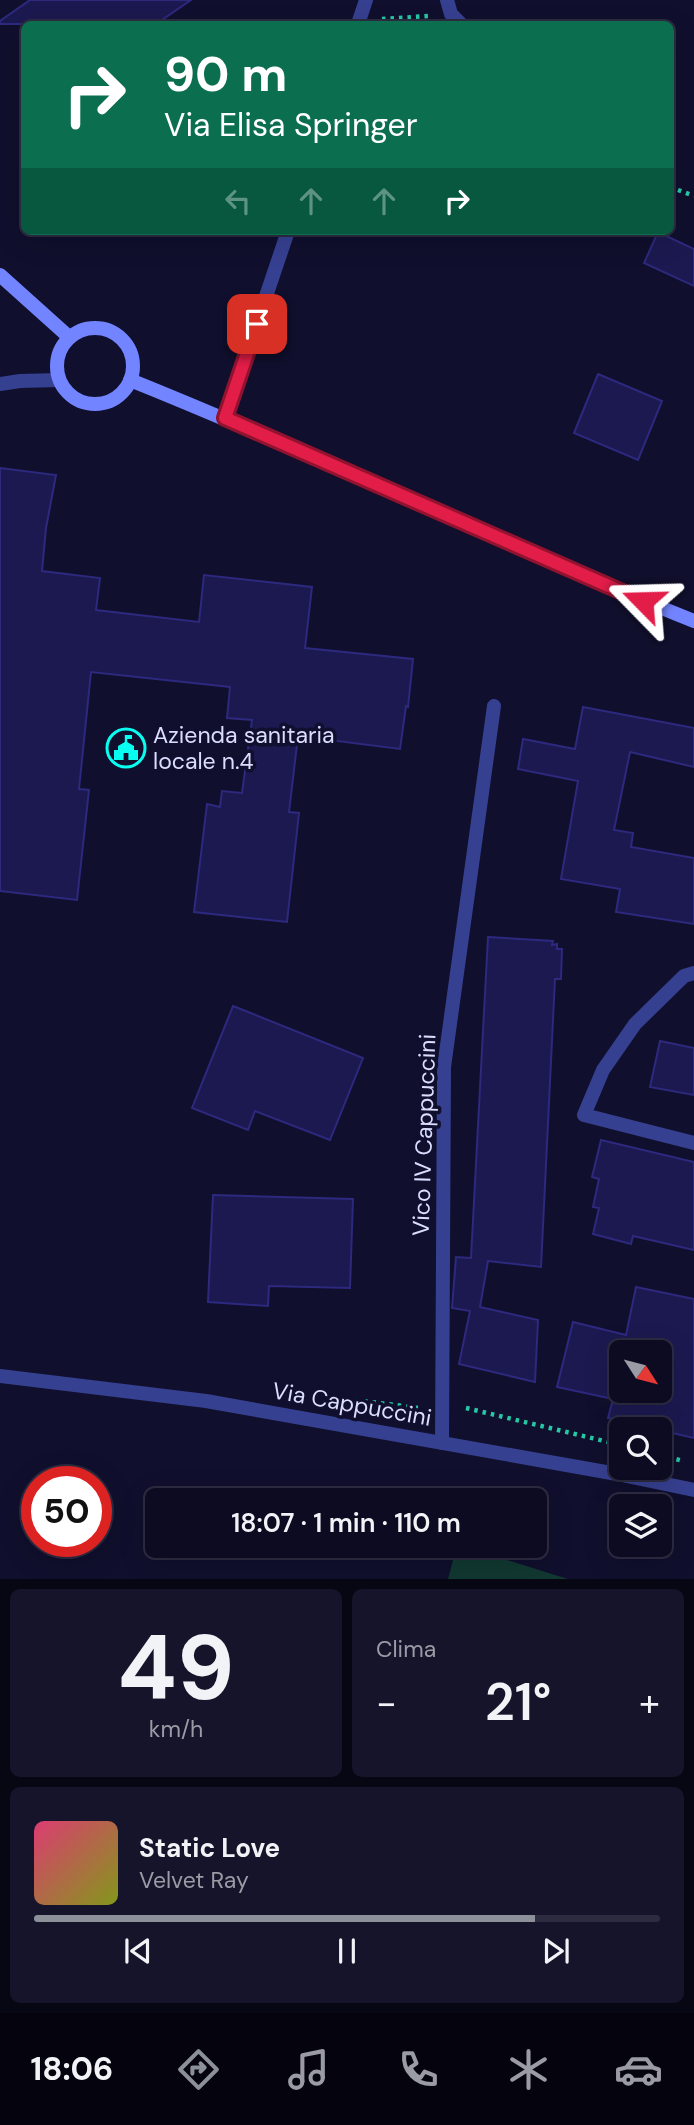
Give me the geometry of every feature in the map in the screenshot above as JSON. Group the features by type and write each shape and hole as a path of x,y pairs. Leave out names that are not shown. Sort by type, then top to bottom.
{"main road":[{"path":"0,275 69,337"},
{"path":"97,327 119,335 127,345 132,355 131,380 114,400 88,404 75,400 65,392 56,367 58,354 69,337 85,329 97,327"},
{"path":"131,380 225,418 618,591 694,621"}],"street":[{"path":"358,21 366,0"},
{"path":"225,418 287,235"},
{"path":"0,384 59,380"},
{"name":"Vico IV Cappuccini","path":"442,1443 444,1067 494,706"},
{"path":"694,973 684,976 635,1024 603,1070 584,1115 694,1143"},
{"name":"Via Cappuccini","path":"0,1376 206,1401 694,1490"}],"path":[{"path":"369,21 453,13"},
{"path":"674,188 694,196"},
{"path":"672,1458 694,1464"}],"green space":[{"path":"454,1558 501,1558 568,1579 448,1579"}],"building":[{"path":"30,0 191,0 160,21 21,21 21,24 0,24 0,21"},
{"path":"657,235 664,235 694,249 694,286 644,263"},
{"path":"598,374 662,401 638,460 574,433"},
{"path":"0,468 56,475 46,528 42,571 100,578 96,610 199,622 204,575 312,587 305,648 413,659 400,749 298,736 289,812 299,813 287,922 194,912 207,804 220,807 222,791 242,793 252,720 227,718 230,687 91,672 79,789 89,790 77,900 0,891"},
{"path":"583,707 694,728 694,767 630,752 614,830 633,833 631,847 694,858 694,924 616,912 620,889 561,879 578,781 518,769 523,739 575,749"},
{"path":"488,937 553,941 552,945 557,944 557,949 562,949 561,979 555,979 541,1267 488,1261 480,1307 538,1320 535,1382 459,1364 470,1311 452,1308 456,1257 471,1258"},
{"path":"233,1006 363,1058 330,1140 255,1111 248,1130 192,1108"},
{"path":"660,1041 694,1048 694,1095 650,1087"},
{"path":"601,1140 694,1162 694,1250 633,1236 631,1244 593,1234 599,1208 593,1207 599,1179 592,1177"},
{"path":"213,1195 353,1199 350,1288 269,1286 268,1306 208,1302"},
{"path":"636,1287 694,1299 694,1438 672,1433 672,1417 608,1418 612,1404 672,1404 672,1340 609,1340 609,1398 557,1387 573,1322 626,1335"}],"place":[{"name":"Azienda sanitaria locale n.4","path":"126,748"}],"route":[{"path":"257,324 225,418 643,601"}]}
